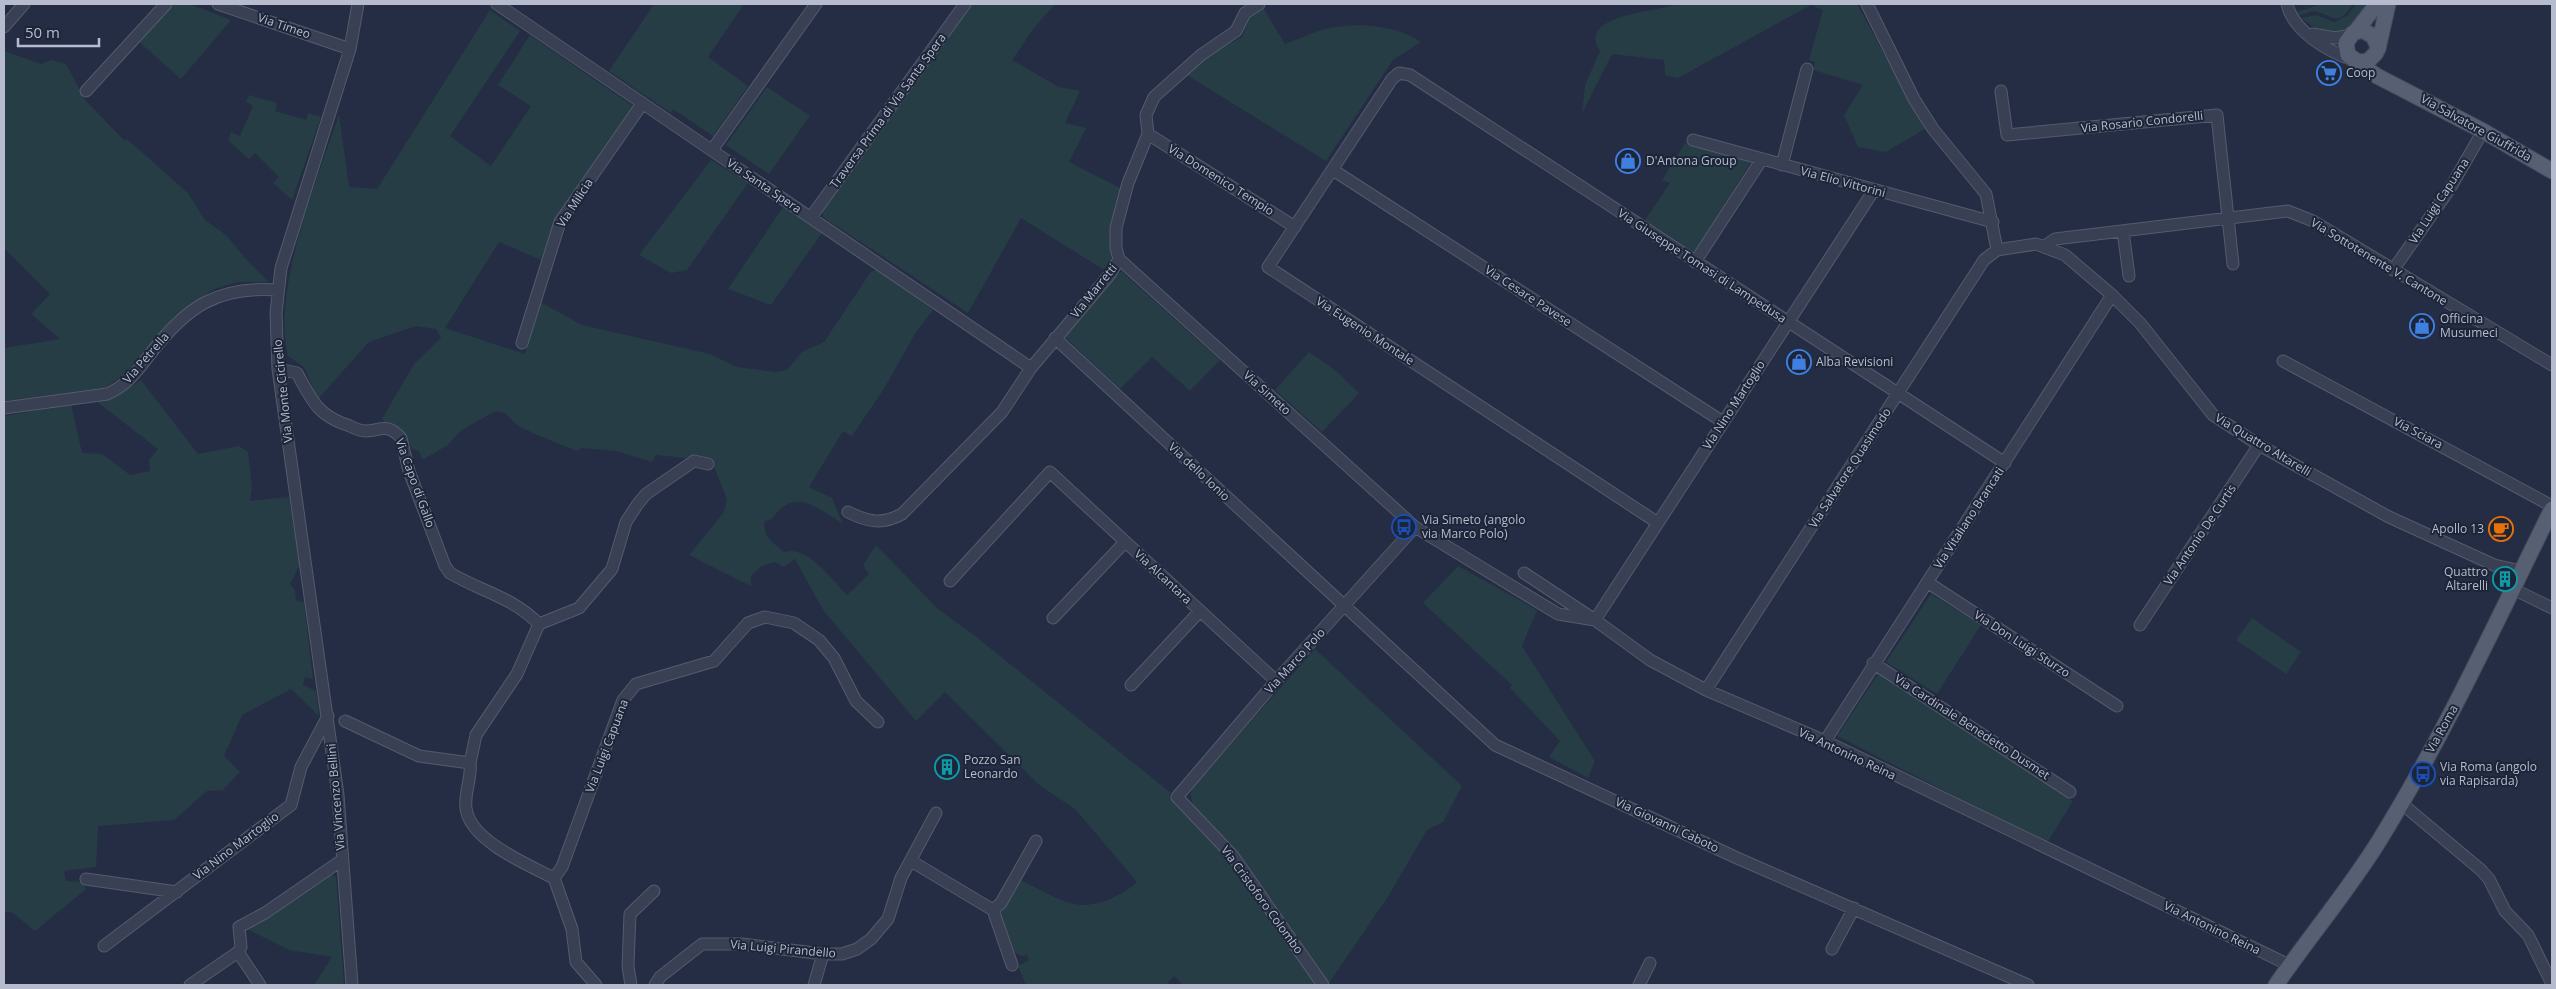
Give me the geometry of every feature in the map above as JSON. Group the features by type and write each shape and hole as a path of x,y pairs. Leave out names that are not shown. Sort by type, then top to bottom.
{"main road":[{"path":"2378,4 2354,33 2346,46 2348,55 2362,68 2399,86"},
{"path":"2354,60 2368,62 2377,50 2388,4"},
{"path":"2354,33 2365,31 2371,34 2377,41 2381,70 2399,86"},
{"name":"Via Salvatore Giuffrida","path":"2399,86 2552,171"},
{"name":"Via Roma","path":"2276,985 2378,842 2401,803 2461,695 2552,507"}],"street":[{"path":"4,27 24,4"},
{"path":"86,90 166,4"},
{"name":"Via Timeo","path":"218,4 350,49"},
{"name":"Via Monte Cicirello","path":"312,609 278,369 278,290 287,246 350,49 358,4"},
{"name":"Via Santa Spera","path":"497,4 1031,368"},
{"path":"712,150 816,4"},
{"name":"Traversa Prima di Via Santa Spera","path":"811,217 965,4"},
{"name":"Via Marretti","path":"848,512 866,521 878,522 891,520 902,514 1002,412 1031,368 1111,273 1119,259 1116,248 1116,228 1128,184 1148,134 1146,115 1154,97 1201,55 1236,31 1245,13 1259,4"},
{"path":"1867,4 1914,99 1933,129 1986,194 1997,250"},
{"path":"2287,4 2292,19 2304,32 2343,56 2354,60"},
{"path":"2304,32 2335,38 2354,33"},
{"path":"1782,165 1807,69"},
{"name":"Via Eugenio Montale","path":"1399,73 1392,79 1268,267 1658,523"},
{"name":"Via Giuseppe Tomasi di Lampedusa","path":"1399,73 1410,75 1695,262 2006,462"},
{"name":"Via Rosario Condorelli","path":"2001,91 2007,135 2217,115 2228,218"},
{"name":"Via Milicia","path":"522,343 560,222 642,104"},
{"name":"Via Luigi Capuana","path":"2393,270 2449,190 2483,131"},
{"name":"Via Domenico Tempio","path":"1148,134 1295,227"},
{"name":"Via Elio Vittorini","path":"1693,140 1993,222"},
{"path":"1695,262 1762,159"},
{"name":"Via Cesare Pavese","path":"1333,170 1723,422"},
{"name":"Via Nino Martoglio","path":"1595,620 1874,190"},
{"name":"Via Sottotenente V. Cantone","path":"2046,246 2055,239 2288,211 2313,221 2552,365"},
{"path":"2228,218 2233,264"},
{"path":"2124,231 2129,276"},
{"name":"Via Quattro Altarelli","path":"1997,250 2036,244 2046,246 2065,255 2112,295 2140,323 2213,415 2259,445 2388,517 2494,565 2521,571"},
{"name":"Via Salvatore Quasimodo","path":"1706,690 1984,260 1997,250"},
{"name":"Via Simeto","path":"1119,259 1415,527"},
{"name":"Via Petrella","path":"4,408 107,394 117,390 129,382 181,318 212,297 254,288 278,290"},
{"name":"Via Vitaliano Brancati","path":"1825,741 2112,295"},
{"name":"Via dello Ionio","path":"1055,338 1343,607"},
{"name":"Via Sciara","path":"2283,361 2552,507"},
{"name":"Via Capo di Gallo","path":"278,369 297,373 312,402 324,415 365,431 378,428 397,434 400,438 408,471 445,566 450,573 497,594 526,610 539,624"},
{"name":"Via Antonio De Curtis","path":"2140,625 2259,445"},
{"path":"596,985 576,962 572,929 554,878 485,838 468,820 466,805 471,773 470,762 476,735 517,674 539,624 579,608 612,569 626,522 646,494 694,462 708,464"},
{"name":"Via Alcantara","path":"950,581 1050,472 1276,681"},
{"name":"Via Marco Polo","path":"1177,797 1276,681 1415,527"},
{"name":"Via Antonino Reina","path":"1415,527 1558,614 1595,620 1650,660 1706,690 1825,741 2289,965"},
{"path":"1053,618 1126,542"},
{"path":"1524,573 1595,620"},
{"name":"Via Don Luigi Sturzo","path":"1927,582 2117,706"},
{"path":"2513,589 2552,608"},
{"name":"Via Giovanni Caboto","path":"1343,607 1495,745 1737,858 2028,985"},
{"name":"Via Vincenzo Bellini","path":"312,609 338,795 352,985"},
{"path":"1130,685 1200,611"},
{"name":"Via Luigi Capuana","path":"554,878 562,867 624,700 636,684 714,661 748,623 765,617 794,623 819,640 834,658 856,701 878,722"},
{"name":"Via Cardinale Benedetto Dusmet","path":"1874,663 2070,792"},
{"name":"Via Nino Martoglio","path":"104,946 291,804 301,767 328,716"},
{"path":"345,721 420,756 470,762"},
{"name":"Via Cristoforo Colombo","path":"1177,797 1233,856 1323,985"},
{"path":"2401,803 2481,870 2489,880 2505,911 2528,935 2552,984"},
{"name":"Via Luigi Pirandello","path":"655,985 660,977 702,944 742,944 822,954 842,954 857,949 883,927 888,919 901,878 936,813"},
{"path":"993,910 1001,903 1036,841"},
{"path":"190,985 238,952 241,947 239,927 265,913 342,860"},
{"path":"911,861 993,910 1012,965"},
{"path":"86,879 177,892"},
{"path":"631,985 628,966 630,914 654,891"},
{"path":"1832,949 1854,908"},
{"path":"238,952 260,985"},
{"path":"814,985 822,954"},
{"path":"1639,985 1650,964"}],"shaded area":[{"path":"173,4 190,4 231,20 181,79 139,42"},
{"path":"654,4 744,4 708,57 748,86 713,136 673,109 671,113 609,71"},
{"path":"971,4 1055,4 1034,28 1012,60 1059,87 1080,91 1065,123 1086,128 1069,162 1122,189 1111,238 1111,261 1104,270 1021,218 968,313 823,217 823,209"},
{"path":"1677,4 1857,4 1925,129 1886,152 1858,147 1844,115 1863,85 1813,70 1815,62 1809,60 1823,10 1811,5 1678,78 1665,75 1664,60 1612,54 1582,113 1585,85 1600,51 1595,39 1599,29 1609,22 1623,17"},
{"path":"2321,4 2353,4 2347,12 2338,18 2312,11 2298,16 2297,12"},
{"path":"2356,4 2371,4 2355,23 2340,33 2324,32 2301,18 2316,15 2334,22 2348,15"},
{"path":"1262,6 1285,44 1324,29 1353,25 1377,26 1401,32 1421,42 1393,60 1326,161 1185,74 1205,57 1242,37 1250,17"},
{"path":"490,10 520,31 450,136 491,166 531,106 498,85 530,35 634,107 556,219 541,260 499,242 445,328 525,354 540,302 582,325 710,354 737,367 775,372 787,370 802,352 824,342 870,273 877,269 933,310 916,332 885,387 852,436 843,431 809,487 832,498 843,524 815,507 797,502 780,509 772,519 765,521 764,526 767,535 784,552 793,551 802,554 819,565 847,595 869,574 863,565 876,545 938,609 970,632 1171,793 1169,796 1231,861 1318,985 1183,985 1174,976 1166,985 1026,985 1018,966 1029,960 1027,955 1022,956 1014,952 1000,915 1021,880 1061,900 1082,905 1108,900 1124,892 1137,882 1076,810 1038,784 945,692 916,721 823,610 795,559 784,567 775,562 760,567 751,576 751,586 689,555 724,512 727,499 711,459 696,455 684,458 656,455 652,462 616,451 582,448 577,451 526,430 515,424 503,412 494,412 460,431 448,445 422,460 420,452 412,449 403,430 386,424 382,419 414,364 441,338 436,329 416,326 369,342 318,399 304,367 288,356 284,329 286,299 299,235 339,114 349,187 377,189"},
{"path":"4,51 41,64 52,60 66,64 85,100 125,141 127,139 188,193 205,220 226,235 269,282 238,282 214,289 174,317 124,375 104,388 4,401 4,348 60,339 31,314 50,294 4,248"},
{"path":"767,87 810,116 769,174 726,145"},
{"path":"249,95 277,103 275,111 306,120 308,113 321,117 292,200 273,183 279,177 255,153 249,159 228,140 231,132 240,136 253,106 246,102"},
{"path":"1685,143 1751,162 1696,250 1692,251 1645,220 1670,183 1662,180"},
{"path":"711,160 748,183 687,270 671,273 639,255"},
{"path":"783,207 822,233 771,305 728,289"},
{"path":"1121,271 1220,360 1190,391 1152,357 1120,389 1064,336"},
{"path":"1309,352 1335,370 1359,393 1322,432 1275,390"},
{"path":"141,380 198,454 239,446 248,452 252,486 250,501 289,497 300,564 290,584 295,590 296,601 304,602 313,679 305,677 303,685 316,691 319,716 291,689 242,715 224,756 240,772 223,790 207,791 174,820 98,826 96,867 64,871 66,881 82,882 86,889 35,931 13,913 4,911 4,416 71,404 82,453 102,454 130,475 150,471 149,460 158,449 96,401 117,396"},
{"path":"1458,566 1537,610 1522,646 1595,761 1588,778 1549,757 1560,741 1510,688 1512,685 1423,603"},
{"path":"1931,594 1981,625 1937,694 1886,662"},
{"path":"2252,618 2301,652 2286,674 2236,640"},
{"path":"1315,649 1462,786 1443,822 1427,830 1389,895 1329,983 1288,922 1244,862 1196,810 1191,800 1192,788"},
{"path":"1878,674 2073,801 2047,843 1837,736"},
{"path":"332,874 336,877 344,985 314,985 332,957 289,950 245,928 325,875"}],"place":[{"name":"Coop","path":"2329,73"},
{"name":"D'Antona Group","path":"1628,161"},
{"name":"Officina Musumeci","path":"2422,326"},
{"name":"Alba Revisioni","path":"1799,362"},
{"name":"Via Simeto (angolo via Marco Polo)","path":"1404,527"},
{"name":"Apollo 13","path":"2501,529"},
{"name":"Quattro Altarelli","path":"2505,579"},
{"name":"Pozzo San Leonardo","path":"947,767"},
{"name":"Via Roma (angolo via Rapisarda)","path":"2423,774"}]}
